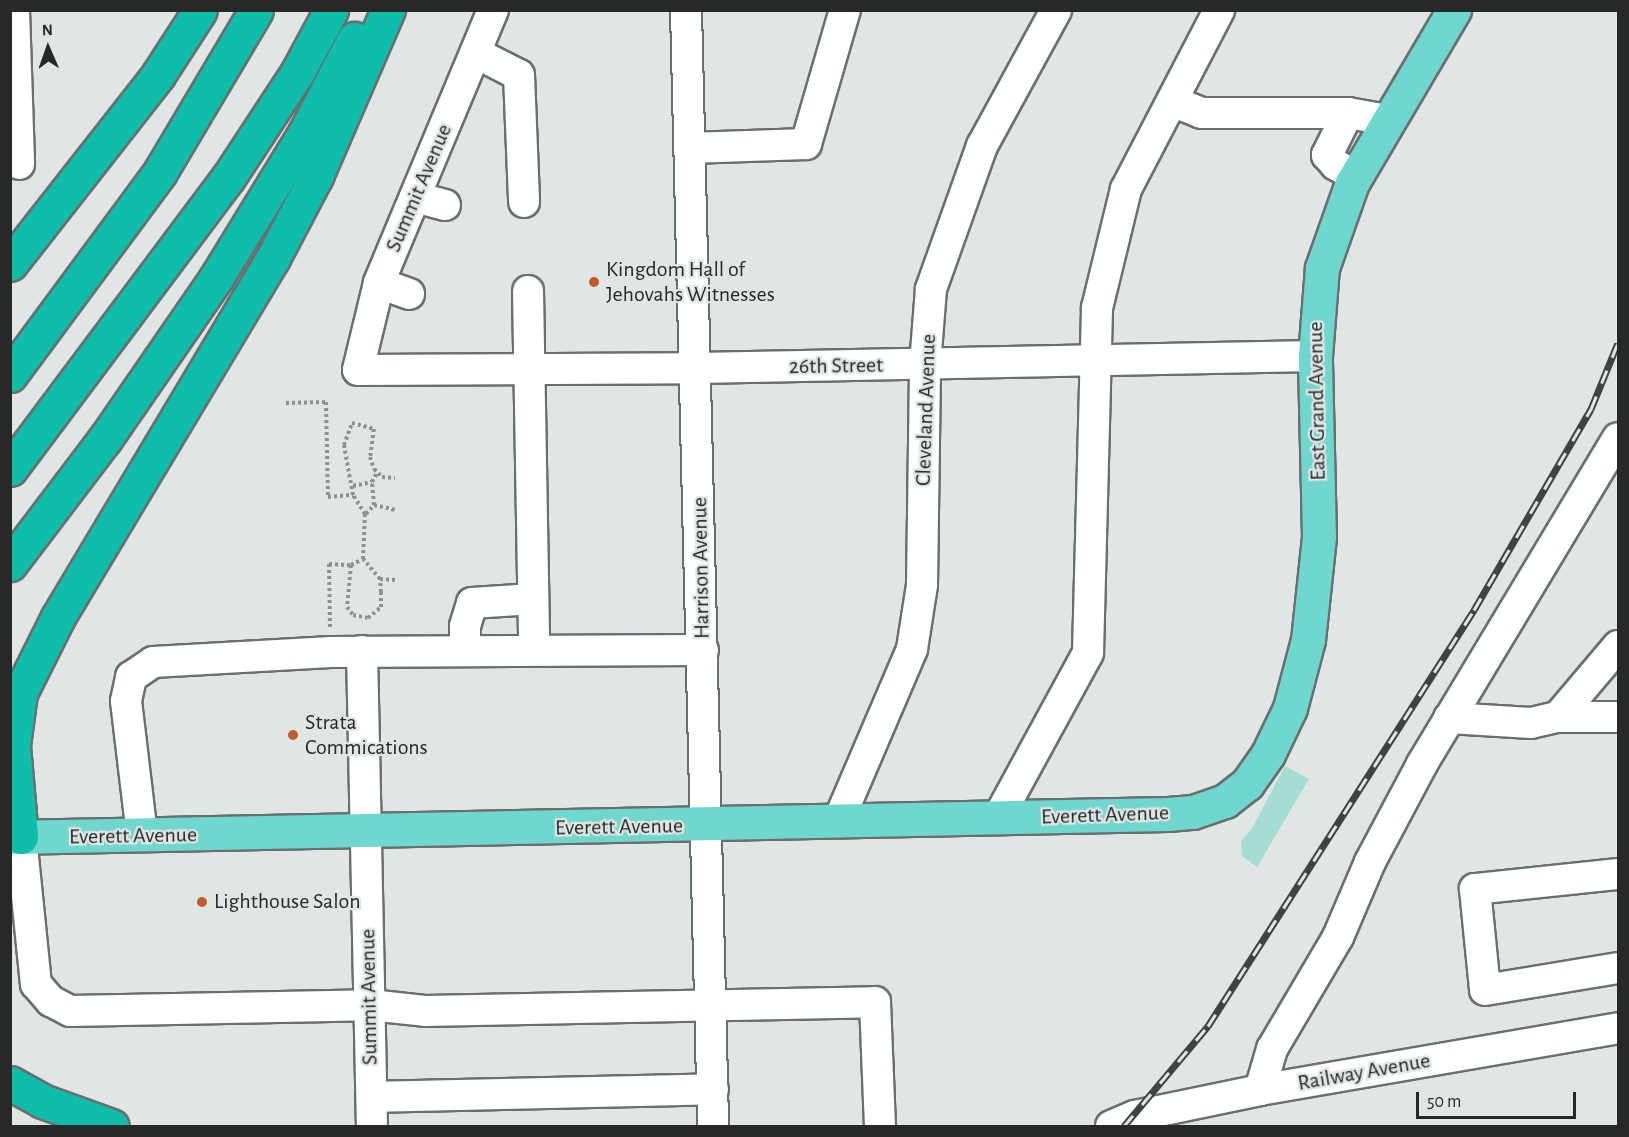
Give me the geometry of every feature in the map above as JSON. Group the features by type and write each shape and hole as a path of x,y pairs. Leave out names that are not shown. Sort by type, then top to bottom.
{"highway":[{"path":"10,264 74,186 158,75 200,10"},
{"path":"10,375 160,172 256,10"},
{"path":"10,469 228,178 297,73 331,10"},
{"path":"10,564 98,449 216,278 306,131 367,10"},
{"path":"16,837 13,745 20,693 58,617 273,258 316,176 388,10"},
{"path":"10,249 74,186"},
{"path":"10,1083 42,1101 112,1126"}],"main road":[{"name":"East Grand Avenue","path":"1225,801 1246,784 1268,754 1290,708 1308,640 1319,537 1315,356 1322,268 1356,176 1454,10"},
{"name":"Everett Avenue","path":"16,837 366,833 1168,814 1193,812 1225,801"}],"street":[{"path":"15,10 19,164"},
{"name":"Summit Avenue","path":"358,370 379,283 493,10"},
{"name":"Harrison Avenue","path":"686,10 712,1003 713,1126"},
{"path":"690,148 806,144 845,10"},
{"name":"Cleveland Avenue","path":"838,822 912,649 922,585 925,365 931,289 982,146 1056,10"},
{"path":"998,818 1088,652 1092,362 1097,308 1126,189 1219,10"},
{"path":"476,53 519,75 524,202"},
{"path":"1172,101 1201,113 1348,113 1387,120"},
{"path":"1348,113 1327,155 1336,165 1356,176"},
{"path":"415,197 445,205"},
{"path":"379,283 409,294"},
{"path":"528,291 534,650"},
{"name":"26th Street","path":"358,370 925,365 1315,356"},
{"path":"1260,1090 1272,1050 1338,937 1370,862 1449,718 1618,438"},
{"path":"465,651 465,626 471,603 533,599"},
{"path":"1558,717 1618,646"},
{"path":"142,836 126,701 131,677 153,662 180,657 362,651 703,650"},
{"name":"Summit Avenue","path":"362,651 372,1126"},
{"path":"1449,718 1531,723 1558,717 1618,717"},
{"path":"16,837 36,984 51,1001 70,1011 370,1005 425,1011 712,1003 875,1002 880,1126"},
{"path":"1618,874 1475,889 1485,990 1618,968"},
{"name":"Railway Avenue","path":"1111,1126 1135,1116 1181,1120 1260,1090 1618,1028"},
{"path":"372,1097 713,1089"}],"path":[{"path":"285,403 326,402 328,497 353,495"},
{"path":"351,565 346,598 353,615 368,618 377,614 381,607 380,579 363,559 365,514 353,495 344,445 347,428 352,423 374,429 370,457 377,473 394,478"},
{"path":"365,514 374,505 372,482 377,473"},
{"path":"353,486 372,482"},
{"path":"374,505 395,510"},
{"path":"331,652 328,564 351,565 363,559"},
{"path":"380,579 396,580"}],"green space":[{"path":"1285,766 1309,779 1257,867 1242,856 1241,841 1251,830"}],"railway":[{"path":"1124,1126 1208,1026 1474,610 1591,409 1618,343"}],"place":[{"name":"Kingdom Hall of Jehovahs Witnesses","path":"594,282"},
{"name":"Strata Commications","path":"293,735"},
{"name":"Lighthouse Salon","path":"202,902"}]}
